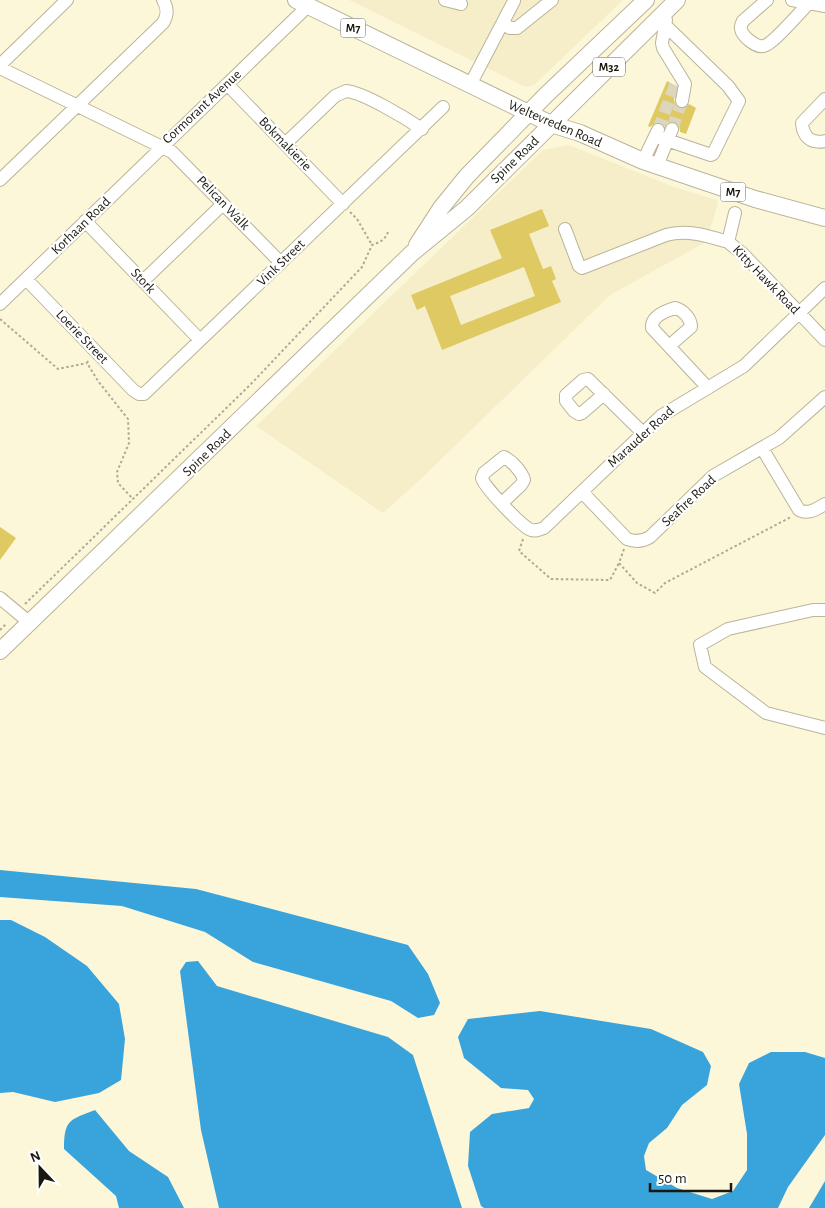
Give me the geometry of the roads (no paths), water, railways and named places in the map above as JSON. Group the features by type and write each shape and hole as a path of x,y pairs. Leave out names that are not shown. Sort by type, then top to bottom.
{"main road":[{"name":"Spine Road","path":"412,253 433,218 467,176 546,95 646,0"},
{"name":"Weltevreden Road","path":"302,3 552,124 580,133 650,163 748,197 825,218"},
{"name":"Spine Road","path":"0,651 412,253 467,208 670,12"}],"street":[{"path":"0,67 67,0"},
{"path":"0,180 162,23 167,14 163,0"},
{"path":"445,0 461,4"},
{"path":"503,23 510,28 517,28 552,0"},
{"path":"766,0 743,21 741,26 741,31 754,44 759,46 769,43 809,3"},
{"path":"792,0 825,6"},
{"path":"470,85 514,1"},
{"name":"Cormorant Avenue","path":"0,67 162,147 227,84 302,3"},
{"path":"670,12 662,43 677,80 686,86 682,101"},
{"path":"650,163 663,134 713,154 739,101 670,12"},
{"name":"Bokmakierie","path":"227,84 343,204"},
{"path":"285,144 335,96 346,91 358,94 422,129"},
{"path":"825,100 802,123 802,132 808,138 814,141 825,141"},
{"name":"Vink Street","path":"139,394 146,392 443,107"},
{"name":"Pelican Walk","path":"162,147 180,159 281,263"},
{"name":"Korhaan Road","path":"0,304 162,147"},
{"path":"143,281 224,204"},
{"name":"Kitty Hawk Road","path":"735,212 728,242 743,254 825,340"},
{"name":"Stork","path":"86,221 200,340"},
{"path":"565,229 579,266 582,268 676,232 703,234 728,242"},
{"name":"Loerie Street","path":"26,279 139,394"},
{"name":"Marauder Road","path":"502,503 531,529 546,526 667,411 744,366 825,288"},
{"path":"669,346 708,388"},
{"path":"604,394 643,433"},
{"name":"Seafire Road","path":"582,492 627,539 639,541 650,537 713,476 788,432 825,397"},
{"path":"762,448 794,505 802,511 811,512 825,504"},
{"path":"0,598 30,622"},
{"path":"825,610 814,610 728,629 700,645 705,667 766,713 825,728"}],"water":[{"path":"0,870 196,889 408,945 428,974 440,1003 434,1015 418,1018 391,1001 253,962 205,932 122,906 0,897"},
{"path":"0,920 11,920 45,937 87,966 119,1004 125,1039 121,1080 99,1093 55,1102 13,1092 0,1093"},
{"path":"198,961 217,986 388,1037 413,1055 462,1208 219,1208 201,1130 180,971 186,962"},
{"path":"540,1011 651,1029 703,1052 711,1066 707,1085 682,1105 667,1128 649,1143 644,1156 646,1170 677,1188 712,1199 733,1191 747,1170 747,1134 739,1084 749,1063 771,1052 805,1052 825,1058 825,1135 788,1187 778,1208 484,1208 481,1206 468,1166 470,1132 492,1114 529,1108 534,1099 528,1090 501,1088 464,1058 458,1037 468,1019"},
{"path":"95,1110 129,1151 168,1177 184,1208 119,1208 116,1196 64,1149 65,1132 70,1122"},
{"path":"825,1181 825,1208 809,1208"}],"tunnel":[{"path":"658,130 675,85"},
{"path":"672,129 682,101"}]}
